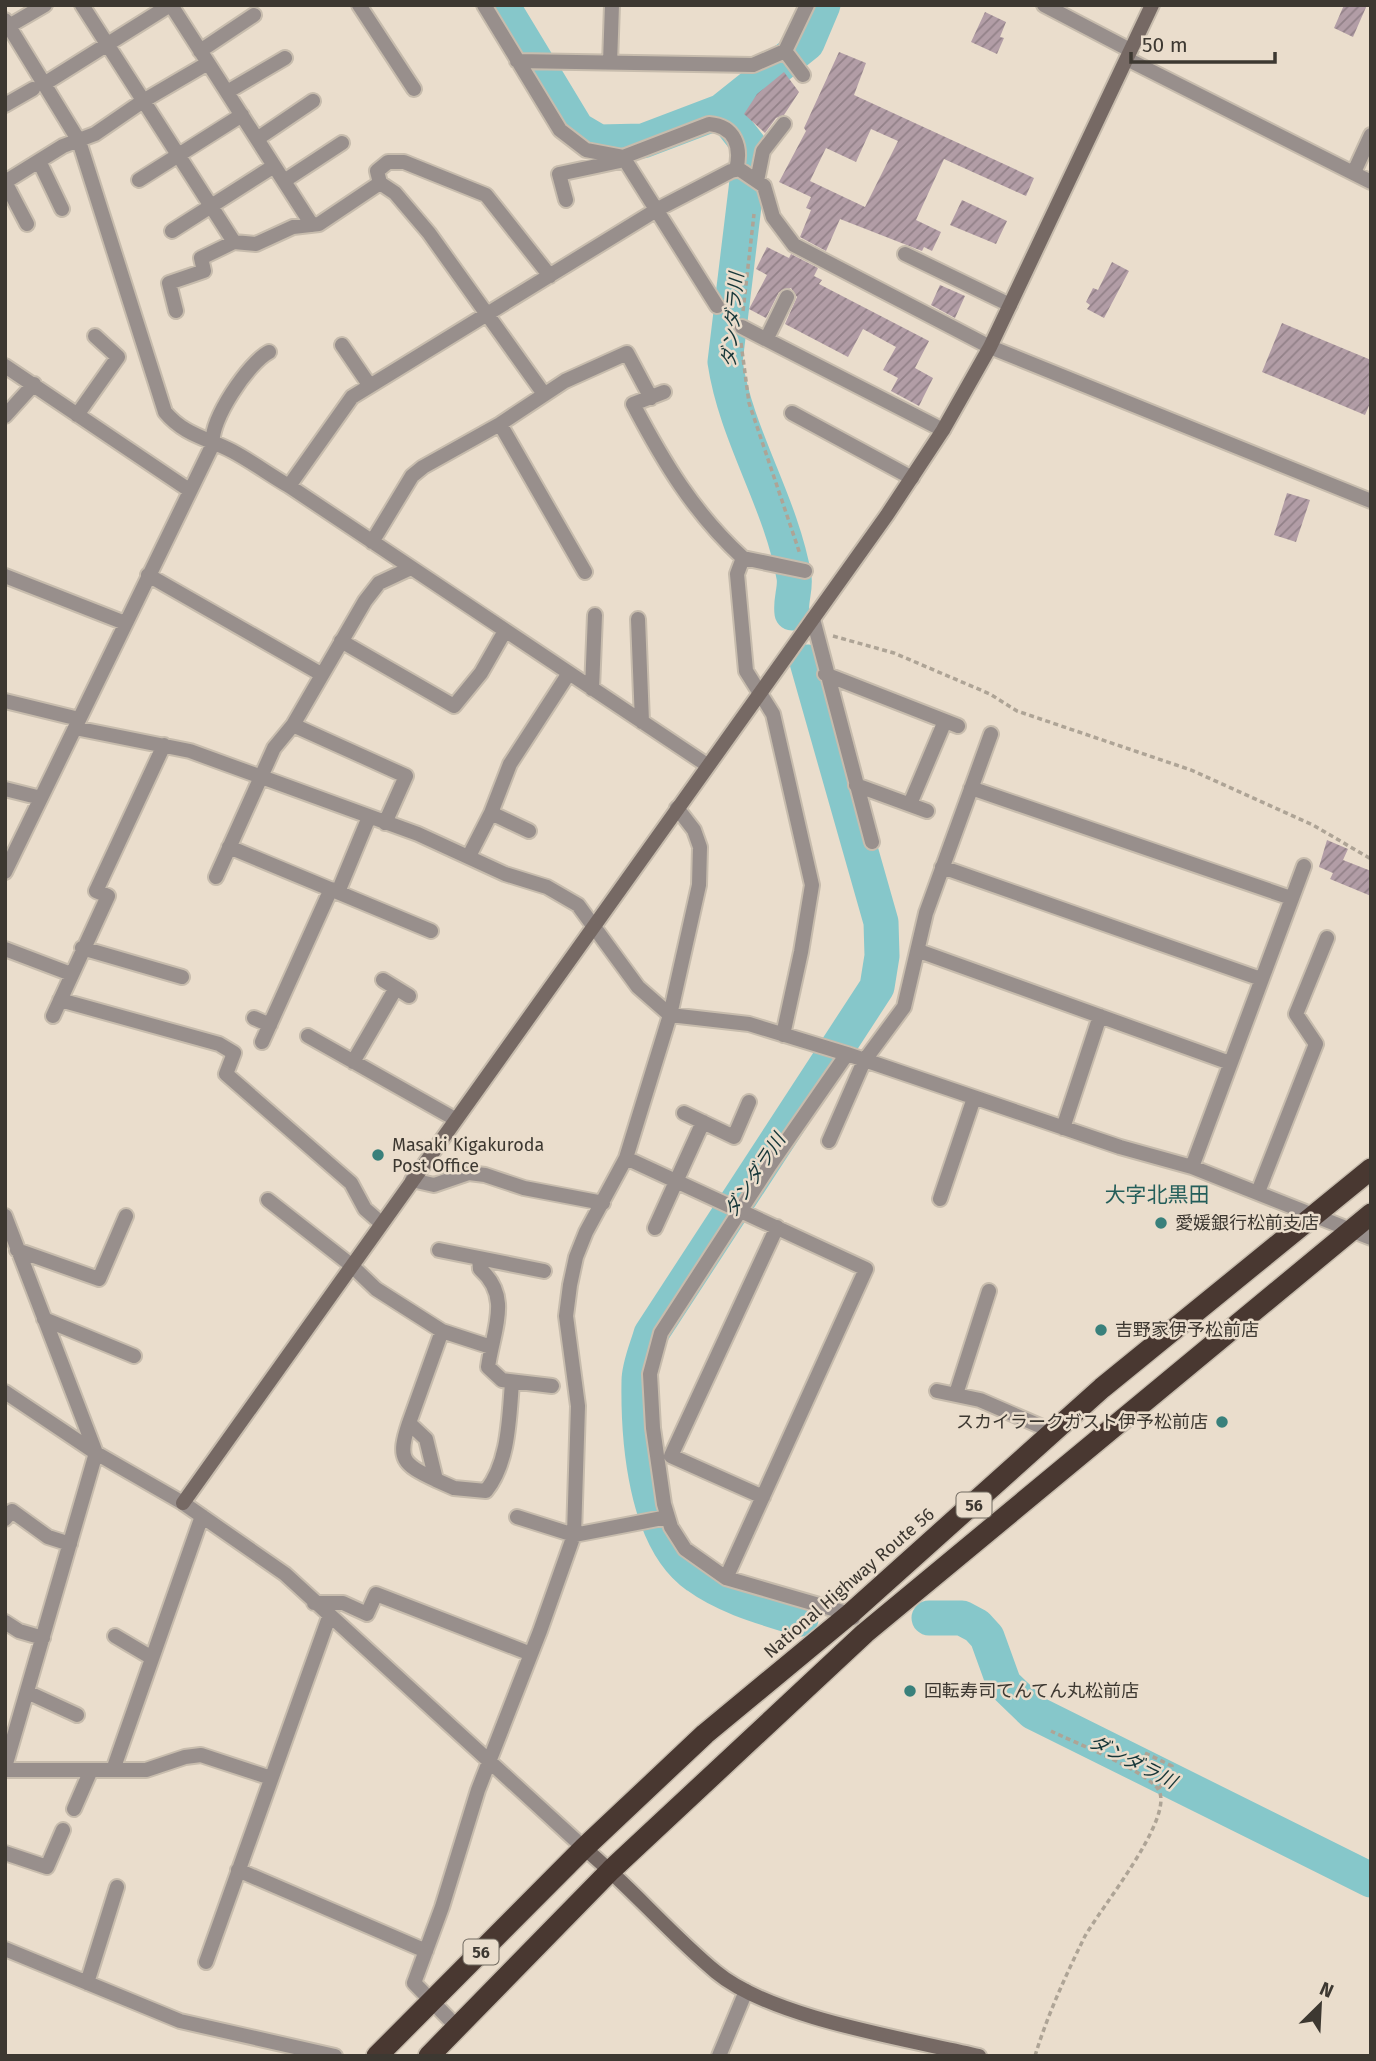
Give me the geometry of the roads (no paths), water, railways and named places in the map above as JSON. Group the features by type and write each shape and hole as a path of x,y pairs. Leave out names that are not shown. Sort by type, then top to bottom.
{"highway":[{"name":"National Highway Route 56","path":"377,2056 584,1848 705,1734 850,1614 1102,1388 1371,1169"},
{"name":"56","path":"429,2056 611,1870 865,1633 1361,1233 1371,1214"}],"street":[{"path":"45,5 7,23 39,87 79,141 165,412 187,432 233,452 289,486 707,765"},
{"path":"82,5 234,242"},
{"path":"5,105 39,87 170,5 313,225"},
{"path":"359,5 414,89"},
{"path":"484,5 560,130 586,150 625,158 717,306"},
{"path":"610,63 612,5"},
{"path":"517,61 753,65 793,61 807,5"},
{"path":"1044,5 1129,55 1371,182"},
{"path":"183,1503 912,478 990,347 1152,5"},
{"path":"27,224 5,182 95,134 204,57 254,15"},
{"path":"227,92 285,58"},
{"path":"257,139 313,101"},
{"path":"139,180 242,115"},
{"path":"566,200 559,174 625,158 709,124 721,125 729,129 746,174 764,186 773,217 794,245 990,347 1371,501"},
{"path":"289,486 352,397 658,209 746,174 784,124"},
{"path":"1354,172 1371,135"},
{"path":"284,181 342,143"},
{"path":"40,161 62,209"},
{"path":"544,394 429,233 395,193 380,183 377,171 388,162 404,162 486,195 550,276"},
{"path":"172,231 212,208 274,166"},
{"path":"176,311 169,283 204,271 201,258 234,242 256,244 293,227 327,220 380,183"},
{"path":"905,254 1010,305"},
{"path":"767,338 787,297"},
{"path":"742,327 943,430"},
{"path":"77,415 118,356 96,336"},
{"path":"342,345 370,386"},
{"path":"5,872 213,444 214,430 248,368 269,352"},
{"path":"372,542 412,476 500,424 544,394 627,353 657,395 633,404 653,442 709,527 743,558 802,570"},
{"path":"5,366 189,490"},
{"path":"5,416 34,384"},
{"path":"792,413 912,478"},
{"path":"500,424 585,572"},
{"path":"743,558 737,574 746,671 773,714 812,884 802,952 783,1035"},
{"path":"216,877 259,776 274,748 293,725 365,601 380,583 411,568"},
{"path":"148,575 321,674"},
{"path":"5,576 125,623"},
{"path":"592,689 595,615"},
{"path":"638,619 642,722"},
{"path":"813,619 825,674 872,842"},
{"path":"341,641 454,706 481,673 505,631"},
{"path":"469,856 491,813 510,764 569,673"},
{"path":"825,674 951,724 910,804"},
{"path":"5,701 164,745 259,776 385,822 566,897 578,905 638,987 670,1015 749,1024 847,1054 1063,1128 1192,1167 1361,1233"},
{"path":"293,725 406,776 385,822"},
{"path":"829,1141 849,1090 864,1061 904,1007 926,913 991,734"},
{"path":"53,1016 108,896 96,891 164,745"},
{"path":"856,785 927,811"},
{"path":"971,788 1291,898"},
{"path":"5,789 41,798"},
{"path":"457,2027 414,1983 490,1760 574,1535 578,1406 566,1316 576,1257 586,1232 626,1158 670,1015 701,866 700,847 694,830 677,808"},
{"path":"491,813 528,831"},
{"path":"262,1042 369,817"},
{"path":"229,847 431,931"},
{"path":"1192,1167 1304,866"},
{"path":"942,867 1261,979"},
{"path":"1258,1192 1316,1044 1296,1014 1327,938"},
{"path":"82,948 182,977"},
{"path":"5,949 71,974"},
{"path":"919,951 1230,1063"},
{"path":"353,1062 389,984 409,996"},
{"path":"60,1000 219,1044 234,1053 226,1074 351,1183 365,1209 381,1223"},
{"path":"1063,1128 1100,1016"},
{"path":"254,1018 270,1025"},
{"path":"309,1036 455,1119"},
{"path":"847,1054 661,1333 650,1374 661,1519 685,1549 726,1578 850,1614 865,1633"},
{"path":"940,1199 974,1098"},
{"path":"684,1113 734,1137 748,1102"},
{"path":"655,1228 704,1122"},
{"path":"626,1158 866,1269 726,1578"},
{"path":"412,1180 434,1185 469,1173 485,1175 524,1188 603,1203"},
{"path":"268,1200 351,1265 376,1289 442,1331 491,1347"},
{"path":"5,1216 96,1453 5,1768 146,1770 185,1757 201,1755 271,1778"},
{"path":"18,1250 99,1279 126,1216"},
{"path":"763,1497 671,1457 777,1227"},
{"path":"439,1250 544,1271"},
{"path":"479,1258 480,1269 492,1280 497,1290 498,1310 488,1367 494,1375 512,1383 552,1386"},
{"path":"956,1394 989,1291"},
{"path":"44,1319 134,1356"},
{"path":"442,1331 402,1446 403,1458 415,1470 454,1488 486,1492 504,1446 512,1383"},
{"path":"937,1391 980,1400 1055,1432"},
{"path":"5,1392 96,1453 183,1503 285,1574 329,1617 611,1870 717,1973 746,1991 803,2014 979,2056"},
{"path":"409,1423 426,1439 436,1480"},
{"path":"5,1519 12,1511 48,1537 70,1544"},
{"path":"113,1770 202,1516"},
{"path":"517,1517 574,1535 661,1519"},
{"path":"314,1603 343,1603 367,1614 376,1594 531,1654"},
{"path":"206,1962 329,1617"},
{"path":"5,1622 19,1631 43,1638"},
{"path":"115,1636 152,1657"},
{"path":"27,1692 77,1715"},
{"path":"74,1809 91,1770"},
{"path":"5,1853 47,1867 62,1830"},
{"path":"238,1870 426,1951"},
{"path":"88,1983 117,1887"},
{"path":"5,1949 180,2021 335,2056"},
{"path":"719,2056 746,1991"}],"waterway":[{"name":"ダンダラ川","path":"502,5 577,129 599,142 643,141 722,111 751,148 725,362 739,416 788,549 794,581 792,613"},
{"name":"ダンダラ川","path":"722,111 807,43 823,5"},
{"name":"ダンダラ川","path":"801,1619 747,1602 721,1590 697,1576 680,1560 666,1538 648,1487 640,1431 639,1375 651,1334 877,987 882,956 881,922 807,662"},
{"name":"ダンダラ川","path":"929,1618 962,1618 977,1626 987,1637 1004,1684 1033,1712 1371,1880"}],"place":[{"name":"Masaki Kigakuroda Post Office","path":"378,1155"},
{"name":"愛媛銀行松前支店","path":"1161,1223"},
{"name":"吉野家伊予松前店","path":"1101,1330"},
{"name":"スカイラークガスト伊予松前店","path":"1222,1422"},
{"name":"回転寿司てんてん丸松前店","path":"910,1691"}],"district":[{"name":"大字北黒田","path":"1157,1195"}]}
